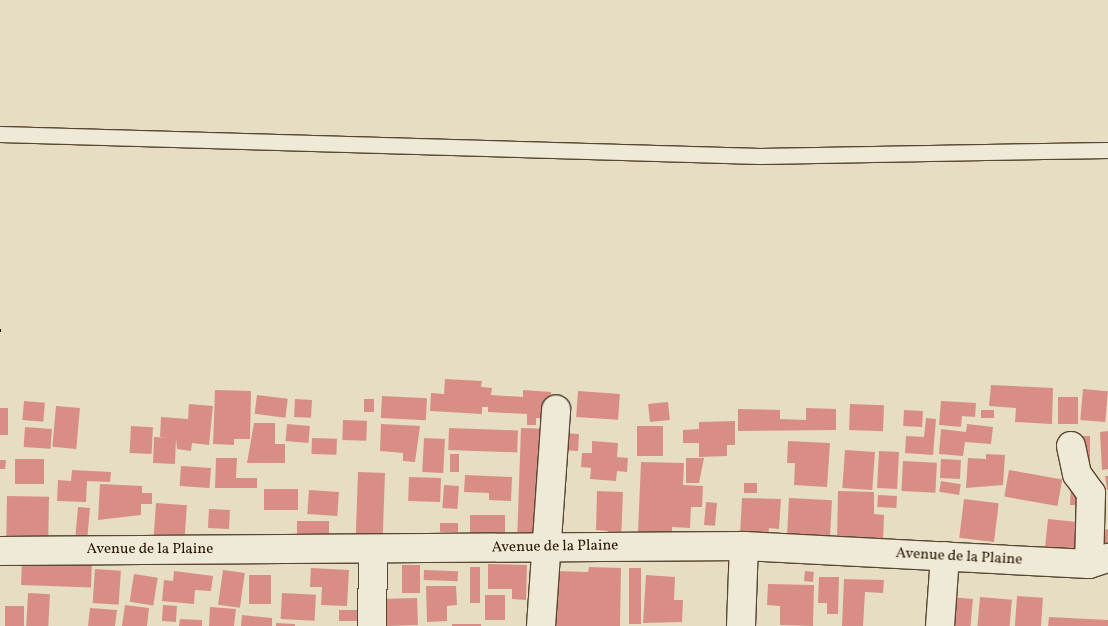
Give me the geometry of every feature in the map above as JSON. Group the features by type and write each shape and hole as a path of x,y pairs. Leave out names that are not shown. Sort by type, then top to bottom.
{"street":[{"path":"541,626 556,410"},
{"path":"1071,446 1077,474 1091,492 1098,561"},
{"name":"Avenue de la Plaine","path":"0,551 373,550 546,546 744,546 1098,561"},
{"path":"740,626 744,546"},
{"path":"372,626 373,550"},
{"path":"940,626 945,556"}],"lane":[{"path":"0,134 760,156 1108,150"}],"building":[{"path":"445,379 482,381 481,387 492,388 491,395 523,397 523,390 551,392 549,418 536,418 536,425 527,425 527,414 488,412 488,407 482,407 482,414 430,411 431,393 444,394"},
{"path":"991,385 1053,388 1052,424 1015,422 1016,408 989,406"},
{"path":"1083,389 1108,391 1105,422 1080,420"},
{"path":"215,390 251,391 250,439 234,439 234,445 213,444"},
{"path":"578,391 620,394 618,420 576,417"},
{"path":"257,395 288,399 285,418 255,414"},
{"path":"382,396 427,398 426,420 381,418"},
{"path":"1058,397 1078,397 1078,424 1058,424"},
{"path":"295,399 312,400 311,418 294,417"},
{"path":"364,399 374,399 374,412 364,412"},
{"path":"24,401 45,403 43,422 22,420"},
{"path":"941,401 976,403 975,417 962,416 961,427 939,425"},
{"path":"668,402 670,420 650,422 648,404"},
{"path":"189,404 213,406 209,445 192,443 191,451 177,449 176,438 175,464 153,463 154,437 170,438 160,437 161,417 188,419"},
{"path":"850,404 884,405 883,431 849,430"},
{"path":"56,406 80,408 76,449 52,447"},
{"path":"0,408 8,408 8,435 0,435"},
{"path":"806,408 836,409 836,430 738,431 738,409 780,410 780,419 806,420"},
{"path":"904,410 923,411 922,427 903,426"},
{"path":"981,410 994,410 994,418 981,418"},
{"path":"926,418 936,419 933,455 905,453 906,436 924,437"},
{"path":"343,420 367,421 366,441 342,440"},
{"path":"735,421 735,445 727,445 727,456 699,457 699,443 683,443 683,430 699,429 699,422"},
{"path":"254,423 275,423 275,444 285,444 285,463 247,463"},
{"path":"287,424 310,426 308,443 286,441"},
{"path":"381,424 420,426 415,462 403,461 403,453 380,451"},
{"path":"967,424 993,427 991,444 965,442 963,456 939,454 941,429 966,432"},
{"path":"131,426 153,427 152,454 130,453"},
{"path":"637,426 663,426 663,456 637,456"},
{"path":"25,427 52,429 51,449 24,447"},
{"path":"449,428 518,430 517,452 448,450"},
{"path":"521,428 545,429 541,533 517,532"},
{"path":"1108,431 1108,469 1102,470 1100,432"},
{"path":"560,433 579,434 578,451 559,450"},
{"path":"1078,436 1090,436 1090,468 1078,468"},
{"path":"312,438 337,439 336,455 311,454"},
{"path":"424,438 445,439 443,473 422,472"},
{"path":"592,441 618,443 617,457 628,458 627,472 617,471 616,481 590,479 591,468 581,467 582,453 592,453"},
{"path":"788,441 830,443 827,487 794,485 795,463 787,463"},
{"path":"845,450 875,452 872,490 842,488"},
{"path":"879,451 899,452 897,489 877,488"},
{"path":"450,454 459,454 459,472 450,472"},
{"path":"986,454 1005,455 1003,485 966,488 968,458 986,459"},
{"path":"216,458 237,458 236,478 257,478 257,488 215,488"},
{"path":"686,458 704,458 699,483 686,483"},
{"path":"15,459 44,459 44,484 15,484"},
{"path":"941,459 961,460 960,479 940,478"},
{"path":"0,460 6,460 5,469 0,469"},
{"path":"903,461 937,463 935,493 901,491"},
{"path":"641,462 684,463 683,485 703,486 702,507 691,507 690,528 672,527 672,533 638,532"},
{"path":"181,466 211,468 210,488 180,486"},
{"path":"72,470 111,472 110,482 87,481 86,502 57,501 58,480 71,481"},
{"path":"1009,470 1062,479 1057,506 1004,497"},
{"path":"358,472 385,473 382,545 355,544"},
{"path":"465,475 512,477 511,501 489,500 489,493 464,492"},
{"path":"1105,476 1108,476 1108,490 1107,490"},
{"path":"409,477 441,478 440,502 408,501"},
{"path":"941,481 961,484 959,495 939,492"},
{"path":"744,483 757,483 757,493 744,493"},
{"path":"100,484 142,486 142,493 152,493 152,504 141,504 141,515 98,520"},
{"path":"444,485 459,486 457,509 442,508"},
{"path":"1071,485 1081,486 1079,505 1070,505"},
{"path":"264,489 298,489 298,510 264,510"},
{"path":"309,490 339,492 337,516 307,514"},
{"path":"597,491 623,492 621,541 607,540 608,531 596,530"},
{"path":"838,491 874,492 874,514 884,515 883,543 837,542"},
{"path":"878,495 897,496 896,508 877,507"},
{"path":"7,496 49,497 48,539 6,538"},
{"path":"742,498 781,499 779,529 769,528 768,538 740,536"},
{"path":"789,498 832,500 830,536 787,534"},
{"path":"964,499 999,503 994,542 959,538"},
{"path":"706,502 717,503 715,526 704,525"},
{"path":"156,503 187,505 184,540 154,538"},
{"path":"78,507 90,508 87,538 75,537"},
{"path":"209,509 230,510 229,529 208,528"},
{"path":"470,515 505,515 505,535 470,535"},
{"path":"1048,519 1079,522 1075,559 1044,556"},
{"path":"297,521 329,521 329,541 297,541"},
{"path":"440,523 458,523 458,532 440,532"},
{"path":"1108,529 1108,553 1094,532"},
{"path":"22,558 92,560 91,587 21,585"},
{"path":"488,564 527,565 526,600 512,599 512,589 488,589"},
{"path":"402,565 420,565 420,593 402,593"},
{"path":"470,567 480,567 480,603 470,603"},
{"path":"589,567 621,568 620,626 554,626 555,571 588,572"},
{"path":"311,568 349,570 347,606 321,605 322,587 310,587"},
{"path":"629,568 641,568 641,624 629,624"},
{"path":"95,569 121,571 119,605 93,603"},
{"path":"223,570 245,573 240,608 218,605"},
{"path":"424,570 458,571 458,581 424,580"},
{"path":"174,571 213,576 211,591 195,590 194,604 162,601 164,580 173,581"},
{"path":"805,571 814,572 813,582 804,581"},
{"path":"134,574 158,578 153,605 130,602"},
{"path":"249,575 271,575 271,604 249,604"},
{"path":"646,575 675,577 674,600 683,600 682,622 643,623"},
{"path":"819,577 839,577 838,614 827,614 827,603 818,603"},
{"path":"844,579 884,580 883,593 865,592 863,626 842,626"},
{"path":"768,584 814,585 813,626 780,625 780,606 767,605"},
{"path":"426,586 456,586 457,605 447,606 447,621 427,622"},
{"path":"28,593 50,594 48,626 26,626"},
{"path":"282,593 316,595 315,621 281,619"},
{"path":"485,595 505,595 505,620 485,620"},
{"path":"1017,596 1043,598 1041,626 1015,626"},
{"path":"950,597 973,599 971,626 947,626"},
{"path":"980,597 1012,600 1010,626 977,626"},
{"path":"417,598 418,625 387,626 379,599"},
{"path":"125,605 149,608 147,626 122,626"},
{"path":"163,605 177,606 176,622 162,621"},
{"path":"5,606 24,606 24,626 5,626"},
{"path":"210,607 236,609 234,626 209,626"},
{"path":"90,608 117,610 115,626 88,626"},
{"path":"339,610 360,610 360,621 339,621"},
{"path":"242,615 272,618 272,626 241,626"},
{"path":"1049,617 1108,620 1108,626 1048,626"},
{"path":"180,619 202,620 202,626 179,626"},
{"path":"276,623 295,624 295,626 276,626"},
{"path":"452,624 481,624 481,626 452,626"}]}
